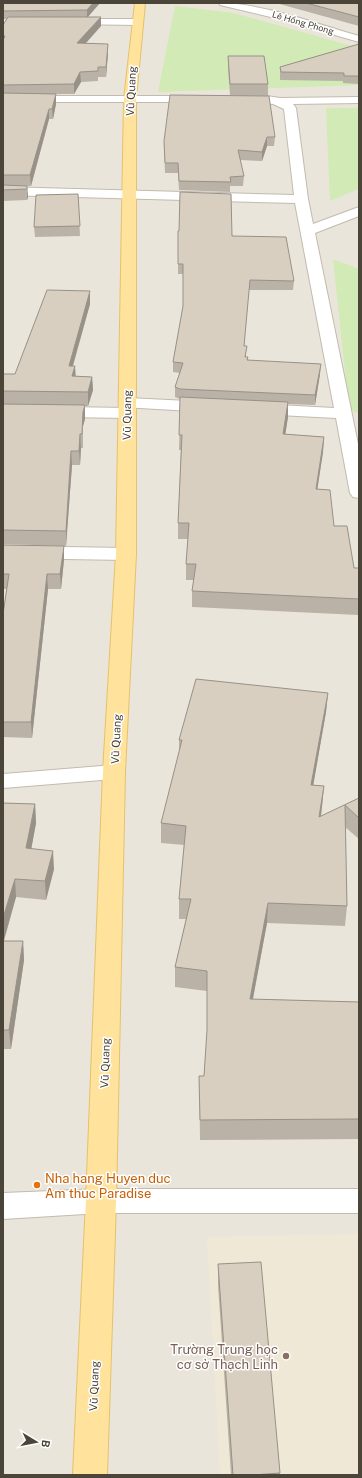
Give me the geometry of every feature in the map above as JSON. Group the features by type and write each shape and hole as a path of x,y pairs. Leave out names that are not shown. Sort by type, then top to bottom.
{"main road":[{"name":"Vũ Quang","path":"90,1475 101,1201 114,772 126,554 130,99 138,13"}],"street":[{"name":"Lê Hồng Phong","path":"224,3 359,38"},
{"path":"58,22 138,13"},
{"path":"3,99 213,99"},
{"path":"228,99 274,100 284,103 290,108 301,199 309,230 359,493"},
{"path":"284,103 283,100 359,100"},
{"path":"3,191 301,199"},
{"path":"309,230 359,211"},
{"path":"3,411 127,408 232,408 343,413"},
{"path":"3,552 126,554"},
{"path":"3,782 114,772"},
{"path":"3,1206 101,1201 359,1201"}],"shaded area":[{"path":"3,3 359,3 359,1475 3,1475"},
{"name":"Trường Trung học cơ sở Thạch Linh","path":"359,1234 359,1475 220,1475 207,1237"}],"green space":[{"path":"175,6 234,13 359,48 359,85 158,92"},
{"path":"326,108 359,108 359,189 330,201"},
{"path":"333,259 359,269 359,414 349,409"}],"building":[{"path":"3,3 93,3 87,10 3,11"},
{"path":"306,3 359,3 359,17"},
{"path":"8,17 101,17 77,43 108,44 106,67 98,67 98,71 80,72 74,84 3,85 3,40 5,36 3,36 3,25"},
{"path":"359,44 359,76 344,76 344,73 281,72 280,67"},
{"path":"228,56 264,56 268,84 230,84"},
{"path":"3,93 56,94 52,109 49,109 30,175 3,175"},
{"path":"170,95 269,96 275,137 267,137 262,152 238,150 244,176 230,177 231,182 179,181 178,163 165,163 164,141"},
{"path":"3,185 27,186 27,189 3,190"},
{"path":"180,192 231,194 232,236 286,237 294,281 250,280 244,346 247,346 245,357 248,357 247,360 321,364 315,395 180,389 175,387 183,363 173,362 183,306 183,264 178,264"},
{"path":"78,194 80,226 34,227 36,195"},
{"path":"47,290 90,291 69,366 75,366 72,376 92,377 88,392 3,391 3,374 15,374"},
{"path":"180,397 288,402 283,434 324,437 316,489 330,490 334,526 347,526 354,568 359,568 359,599 192,591 196,564 186,564 189,523 178,523 182,435 179,435"},
{"path":"3,404 85,405 83,412 82,434 80,434 79,451 71,451 66,531 3,530"},
{"path":"3,545 64,546 60,574 47,574 31,722 3,722 3,614 9,574 3,574"},
{"path":"196,679 328,693 311,785 324,786 319,817 359,798 359,818 345,805 347,906 268,903 250,999 359,1002 359,1119 200,1120 199,1076 204,1076 207,1030 207,971 175,967 191,899 179,899 186,826 161,823 182,740 179,740"},
{"path":"3,803 35,804 26,848 53,851 45,881 15,879 3,918"},
{"path":"3,941 23,941 9,1030 3,1030"},
{"path":"261,1262 280,1473 233,1475 218,1264"}],"place":[{"name":"Nha hang Huyen duc Am thuc Paradise","path":"37,1185"},
{"name":"Trường Trung học cơ sở Thạch Linh","path":"286,1356"}]}
